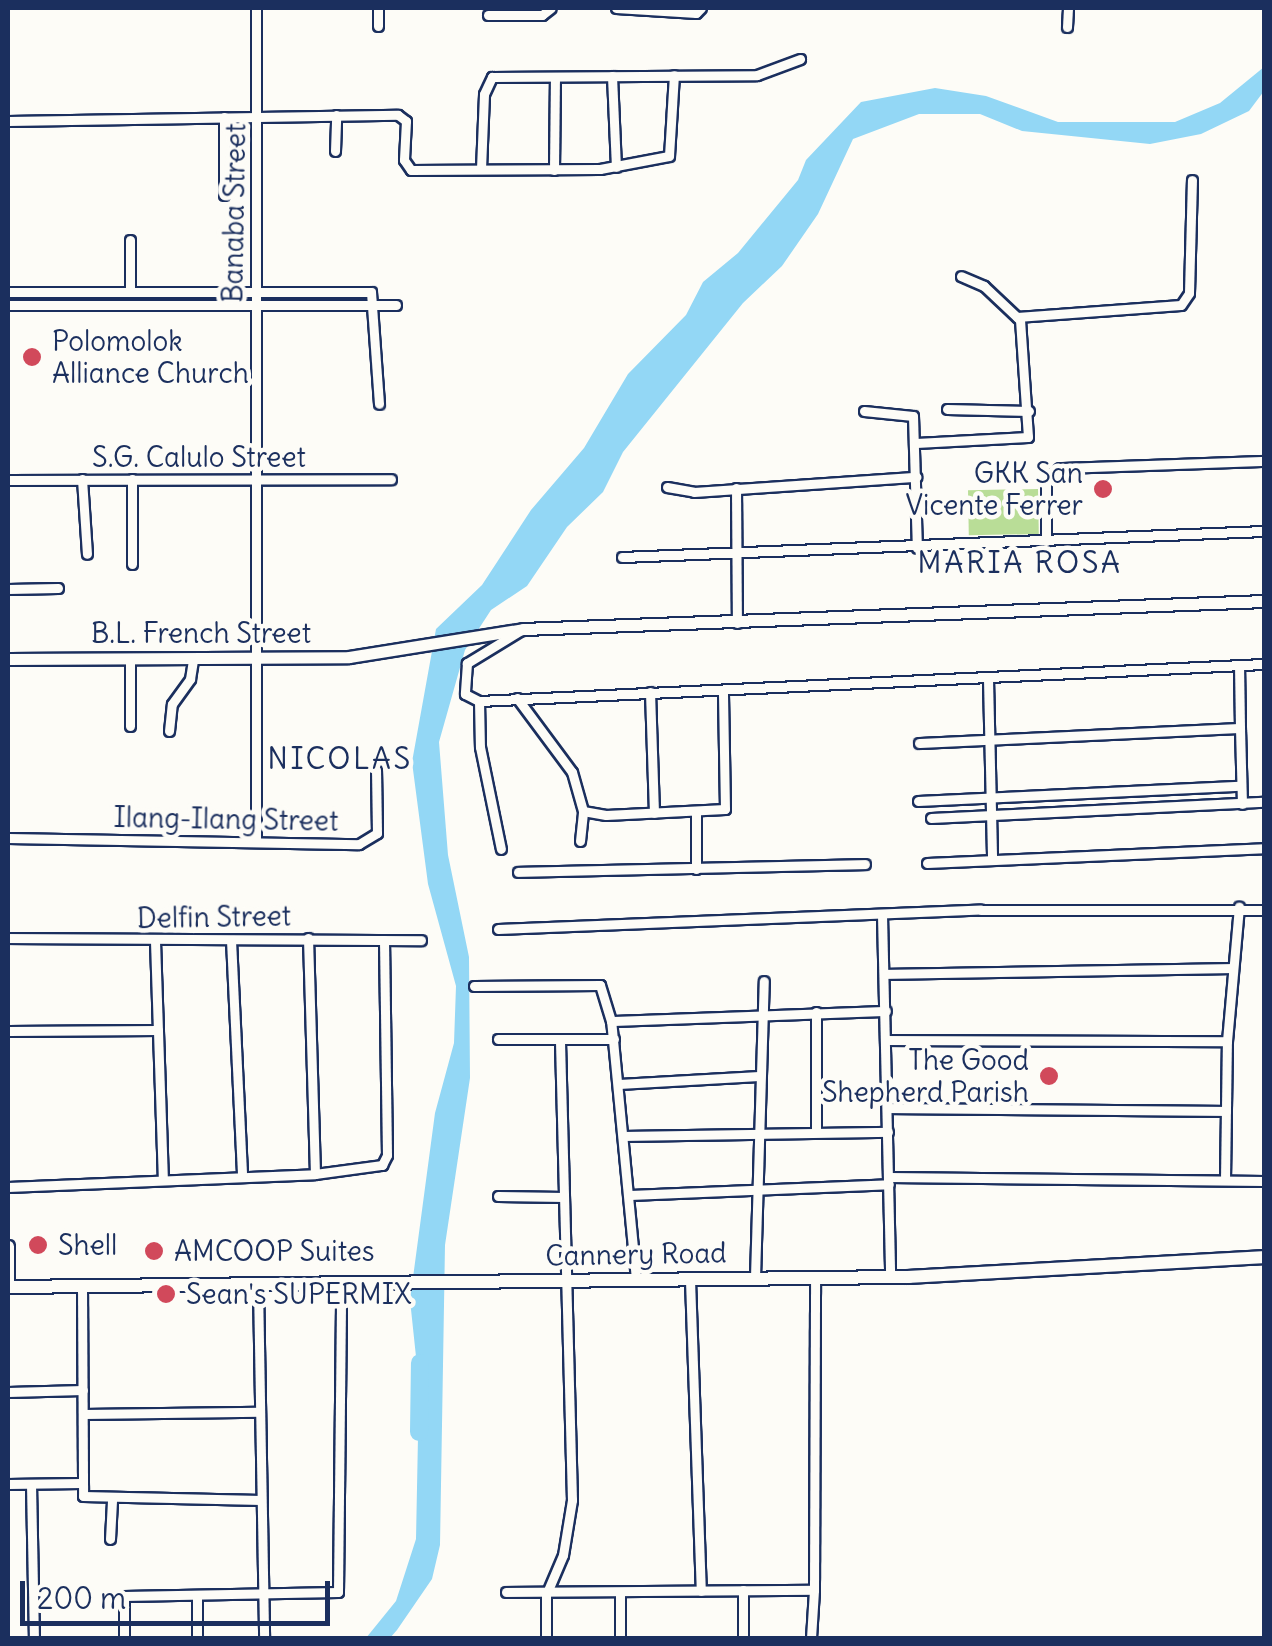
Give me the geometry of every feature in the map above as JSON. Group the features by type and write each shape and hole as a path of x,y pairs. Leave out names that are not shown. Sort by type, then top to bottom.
{"main road":[{"name":"Cannery Road","path":"8,1287 890,1277 1264,1258"}],"street":[{"name":"Banaba Street","path":"256,8 256,839"},
{"path":"378,8 378,26"},
{"path":"488,15 542,15 552,8"},
{"path":"616,8 696,13 701,8"},
{"path":"1067,27 1068,8"},
{"path":"481,169 488,80 758,75 800,59"},
{"path":"8,121 403,117 409,169 616,167 667,158 674,75"},
{"path":"612,76 616,167"},
{"path":"554,78 554,170"},
{"path":"335,152 336,115"},
{"path":"224,117 224,195"},
{"path":"1017,318 1181,304 1188,293 1192,180"},
{"path":"130,240 130,291"},
{"path":"916,443 1026,440 1029,411 1017,318 984,286 961,276"},
{"path":"8,292 369,292 376,305 378,404"},
{"path":"8,305 396,305"},
{"path":"947,409 1029,411"},
{"path":"864,411 908,412 916,443 916,548"},
{"path":"1046,541 1046,478 1060,468 1264,461"},
{"path":"667,487 736,488 916,477"},
{"path":"132,478 132,564"},
{"path":"82,479 87,554"},
{"name":"S.G. Calulo Street","path":"8,480 391,479"},
{"path":"736,488 737,623"},
{"path":"622,557 916,548 1264,530"},
{"path":"8,589 58,588"},
{"name":"B.L. French Street","path":"8,658 258,660 395,654 522,629 1264,601"},
{"path":"522,629 467,663 462,690 479,701 1264,664"},
{"path":"130,659 130,726"},
{"path":"170,731 172,704 190,679 193,659"},
{"path":"1239,665 1242,804"},
{"path":"988,679 995,817 992,858"},
{"path":"583,812 725,809 729,800 722,690"},
{"path":"650,692 654,813"},
{"path":"517,698 572,772 583,812 580,841"},
{"path":"479,701 480,747 501,849"},
{"path":"919,743 1240,728"},
{"name":"Ilang-Ilang Street","path":"8,838 256,839 359,844 373,839 376,770"},
{"path":"918,800 1240,786"},
{"path":"930,818 1264,802"},
{"path":"696,812 696,869"},
{"path":"927,864 1264,848"},
{"path":"518,872 865,864"},
{"path":"1226,1180 1230,968 1239,907"},
{"path":"498,930 882,915 1239,907 1264,910"},
{"path":"882,915 890,1277"},
{"name":"Delfin Street","path":"8,938 421,940"},
{"path":"308,938 316,1174"},
{"path":"231,940 242,1177"},
{"path":"8,1187 377,1168 386,1160 384,940"},
{"path":"155,941 163,1180"},
{"path":"885,974 1230,968"},
{"path":"755,1277 764,981"},
{"path":"474,986 600,985 612,1021 620,1084 636,1279"},
{"path":"612,1021 886,1011"},
{"path":"816,1012 816,1131"},
{"path":"8,1031 158,1030"},
{"path":"498,1039 614,1039"},
{"path":"546,1638 546,1595 562,1555 572,1500 560,1039"},
{"path":"887,1040 1227,1041"},
{"path":"620,1084 760,1076"},
{"path":"888,1108 1226,1110"},
{"path":"626,1136 888,1132"},
{"path":"630,1194 889,1180 1264,1181"},
{"path":"498,1196 564,1196"},
{"path":"8,1246 8,1287"},
{"path":"811,1638 815,1278"},
{"path":"690,1280 700,1591"},
{"path":"124,1638 124,1596 263,1598 338,1592 341,1284"},
{"path":"258,1286 264,1638"},
{"path":"82,1287 81,1483 85,1498 261,1500"},
{"path":"8,1392 83,1390"},
{"path":"84,1414 260,1412"},
{"path":"8,1484 81,1483"},
{"path":"31,1484 34,1638"},
{"path":"110,1539 112,1500"},
{"path":"744,1590 744,1638"},
{"path":"506,1592 546,1595 814,1590"},
{"path":"620,1593 620,1638"},
{"path":"197,1638 198,1598"}],"green space":[{"path":"1038,489 1039,534 969,535 968,490"}],"water":[{"path":"1264,67 1264,91 1249,111 1201,134 1150,144 1022,131 980,114 919,114 853,139 818,214 782,266 743,303 623,452 603,492 567,527 527,586 491,610 465,650 439,742 448,855 469,957 470,1078 445,1245 440,1545 432,1579 397,1630 390,1638 366,1638 396,1601 416,1539 419,1385 410,1300 435,1113 454,1043 456,986 428,884 412,762 436,629 482,585 531,510 584,448 628,374 686,315 703,282 738,253 798,180 806,160 861,102 935,88 986,96 1058,122 1175,122 1220,103"}],"waterway":[{"path":"419,1432 420,1363"}],"place":[{"name":"Polomolok Alliance Church","path":"32,357"},
{"name":"GKK San Vicente Ferrer","path":"1103,489"},
{"name":"The Good Shepherd Parish","path":"1049,1076"},
{"name":"Shell","path":"38,1245"},
{"name":"AMCOOP Suites","path":"154,1251"},
{"name":"Sean's SUPERMIX","path":"166,1294"}],"district":[{"name":"MARIA ROSA","path":"1020,562"},
{"name":"NICOLAS","path":"340,758"}]}
